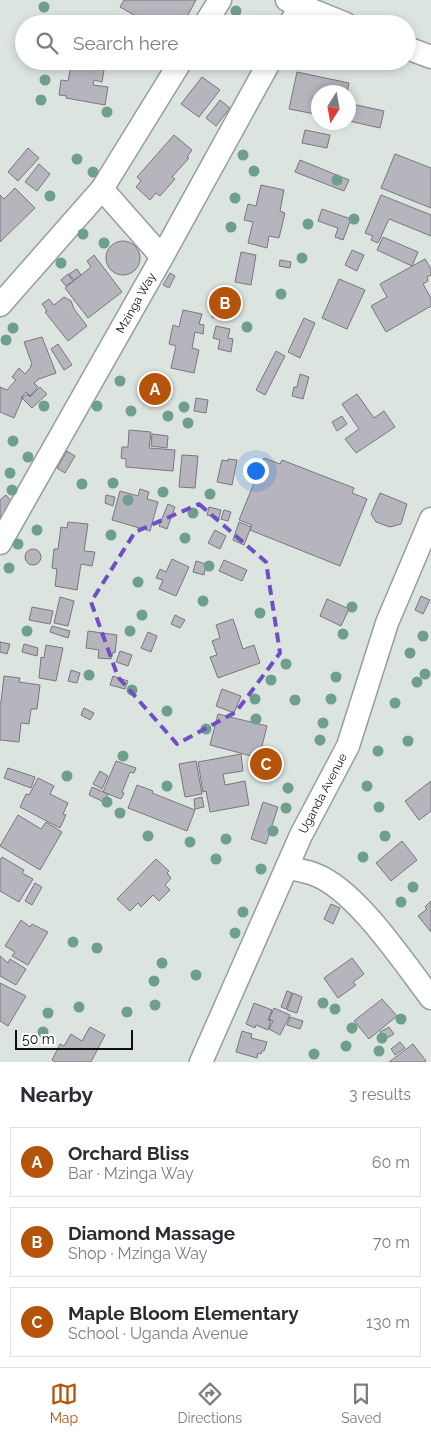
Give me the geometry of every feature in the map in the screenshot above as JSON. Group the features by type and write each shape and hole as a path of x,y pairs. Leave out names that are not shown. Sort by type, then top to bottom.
{"street":[{"path":"211,15 220,0"},
{"path":"292,10 311,15"},
{"path":"416,51 431,57"},
{"path":"0,305 102,189 175,70"},
{"name":"Mzinga Way","path":"0,543 162,257 265,70"},
{"path":"102,189 162,257"},
{"name":"Uganda Avenue","path":"201,1062 286,867 348,746 384,631 431,519"},
{"path":"286,867 317,875 335,886 352,900 362,910 431,998"}],"highlighted area":[{"path":"199,504 266,562 280,653 236,712 177,744 118,677 91,602 135,532"}],"building":[{"path":"124,0 196,0 188,15 134,15 120,7"},
{"path":"70,70 104,70 102,82 94,80 93,85 108,87 105,105 59,95 61,80 68,81"},
{"path":"297,72 349,83 349,85 311,85 311,113 289,109"},
{"path":"202,77 220,90 199,117 181,104"},
{"path":"220,100 230,108 216,126 206,118"},
{"path":"356,105 384,111 380,128 356,123"},
{"path":"305,130 330,135 327,148 302,143"},
{"path":"174,135 192,150 187,157 189,158 172,177 175,179 160,196 156,193 150,200 136,187 141,181 137,177"},
{"path":"28,148 39,158 18,181 8,172"},
{"path":"395,154 431,168 431,208 381,188"},
{"path":"300,160 349,180 344,191 295,172"},
{"path":"39,164 50,174 37,191 25,182"},
{"path":"261,185 284,190 280,211 285,213 279,238 269,236 267,248 248,243 253,222 244,220 248,204 256,206"},
{"path":"15,188 35,208 0,242 0,195 4,199"},
{"path":"381,195 431,215 431,236 389,219 378,243 371,240 373,236 365,233"},
{"path":"322,209 351,219 343,240 335,237 338,228 318,221"},
{"path":"383,237 418,252 412,266 377,250"},
{"path":"123,241 135,246 140,258 135,270 123,275 111,270 106,258 111,246"},
{"path":"352,250 364,255 357,271 345,265"},
{"path":"241,252 256,255 251,285 235,282"},
{"path":"94,255 122,292 88,318 65,288 91,267 87,261"},
{"path":"425,259 431,269 431,275 427,277 428,281 423,284 431,298 431,306 386,332 371,306 387,297 380,284"},
{"path":"280,260 291,262 290,268 279,266"},
{"path":"77,269 81,275 74,280 69,274"},
{"path":"170,273 175,276 169,288 163,285"},
{"path":"68,274 73,281 66,286 61,280"},
{"path":"339,279 365,290 347,329 322,318"},
{"path":"217,287 239,292 234,317 229,316 229,320 212,317 213,308 211,308"},
{"path":"64,297 71,301 74,309 87,326 68,341 45,312 47,311 42,304 49,299 54,305"},
{"path":"183,310 202,314 199,324 204,325 203,334 195,332 192,348 199,350 194,373 171,368 176,346 169,344 173,325 179,327"},
{"path":"304,318 315,323 300,358 288,352"},
{"path":"216,326 230,329 228,338 233,339 231,352 218,349 220,340 213,338"},
{"path":"42,337 56,373 39,379 34,383 38,387 30,396 26,392 21,398 14,418 0,412 0,387 7,390 16,380 12,377 19,368 25,374 31,367 32,364 24,342"},
{"path":"58,344 72,365 64,370 51,349"},
{"path":"276,351 285,356 265,395 256,390"},
{"path":"300,374 309,377 303,399 292,396 294,387 297,387"},
{"path":"40,387 47,394 32,408 22,398 27,394 30,397"},
{"path":"357,394 374,418 384,411 395,427 356,453 345,439 359,429 342,404"},
{"path":"196,398 208,400 206,413 194,411"},
{"path":"342,416 347,424 337,431 332,422"},
{"path":"129,430 151,432 149,448 175,450 173,471 126,467 126,459 121,458 122,447 128,447"},
{"path":"152,434 168,436 167,448 151,446"},
{"path":"67,451 75,456 65,473 57,468"},
{"path":"182,455 198,456 195,488 179,487"},
{"path":"264,458 280,464 282,460 354,488 352,493 367,499 340,566 250,530 252,525 239,520"},
{"path":"228,459 237,460 232,485 217,482 222,460 228,461"},
{"path":"140,489 149,492 147,499 158,502 150,531 112,520 120,491 138,496"},
{"path":"380,493 407,504 401,524 390,527 376,522 371,514"},
{"path":"6,495 14,504 0,517 0,500"},
{"path":"106,495 115,497 113,506 105,503"},
{"path":"168,504 175,507 167,529 159,526"},
{"path":"209,507 221,510 219,518 207,515"},
{"path":"224,510 231,512 228,521 221,519"},
{"path":"68,522 88,524 84,551 95,552 92,566 81,564 77,590 55,586 57,569 52,568 54,549 58,549 61,527 67,528"},
{"path":"239,522 251,527 244,545 233,540"},
{"path":"215,530 226,536 220,549 208,543"},
{"path":"33,549 39,551 41,557 39,563 33,565 27,563 25,557 27,551"},
{"path":"172,559 189,567 176,596 159,589 163,580 156,578 160,569 166,572"},
{"path":"224,560 247,570 242,581 219,571"},
{"path":"196,561 206,564 204,575 193,572"},
{"path":"421,596 430,600 423,614 415,610"},
{"path":"60,597 74,601 68,626 54,623"},
{"path":"327,599 349,609 341,626 320,616"},
{"path":"32,607 53,611 50,624 29,620"},
{"path":"175,615 185,620 180,628 171,624"},
{"path":"233,619 243,649 254,645 260,663 218,678 210,657 217,655 212,641 220,638 216,625"},
{"path":"52,626 70,631 68,638 50,632"},
{"path":"88,631 117,635 115,653 113,652 111,659 98,658 99,650 86,648"},
{"path":"148,632 157,636 151,652 141,648"},
{"path":"0,642 10,644 7,654 0,652"},
{"path":"24,644 38,648 37,656 22,652"},
{"path":"46,645 63,648 56,681 39,678 41,657 44,658"},
{"path":"120,651 132,655 128,666 116,662"},
{"path":"71,670 80,673 77,683 68,681"},
{"path":"4,676 20,678 19,682 40,685 37,709 31,709 29,724 21,723 19,742 0,740 0,702"},
{"path":"113,676 128,681 125,689 110,685"},
{"path":"222,689 241,696 234,713 216,706"},
{"path":"84,708 94,713 90,720 81,715"},
{"path":"218,714 267,726 259,758 210,745"},
{"path":"241,754 243,771 223,774 225,785 245,781 249,805 210,812 206,791 203,792 198,762"},
{"path":"116,761 136,768 134,773 130,772 121,799 103,792"},
{"path":"196,761 202,794 185,797 179,764"},
{"path":"8,768 35,777 31,788 4,778"},
{"path":"100,771 108,776 102,789 93,784"},
{"path":"38,778 54,786 50,794 68,803 63,814 66,815 60,828 20,807 26,794 29,795"},
{"path":"431,781 431,811 419,820 405,801"},
{"path":"137,785 195,810 187,831 128,808"},
{"path":"92,787 108,794 104,802 89,795"},
{"path":"202,797 204,807 195,809 194,799"},
{"path":"263,802 278,807 266,844 251,839"},
{"path":"18,815 41,829 46,822 62,832 40,870 0,846"},
{"path":"402,841 417,860 391,881 376,863"},
{"path":"2,857 24,870 22,873 33,879 19,902 0,891 0,860"},
{"path":"156,859 169,871 167,873 171,878 165,885 170,890 159,901 153,895 141,907 138,903 130,911 117,899"},
{"path":"35,883 42,887 32,905 25,901"},
{"path":"431,901 431,932 418,916 427,909 425,907"},
{"path":"331,904 340,908 333,924 324,919"},
{"path":"21,920 30,927 32,924 48,932 28,965 12,956 15,952 5,946"},
{"path":"0,956 8,963 10,959 26,969 16,985 0,976"},
{"path":"352,958 364,974 353,982 356,985 338,998 324,978"},
{"path":"0,983 26,996 8,1026 0,1021"},
{"path":"287,991 292,993 286,1009 281,1007"},
{"path":"293,993 302,997 297,1013 287,1010"},
{"path":"382,999 397,1016 369,1039 354,1021"},
{"path":"254,1003 272,1010 268,1020 271,1021 268,1030 256,1025 255,1028 246,1024"},
{"path":"274,1008 290,1015 280,1035 269,1029 273,1021 269,1019"},
{"path":"290,1017 303,1021 300,1029 287,1025"},
{"path":"90,1027 105,1035 91,1062 56,1062 52,1060 60,1044 64,1046 71,1034 82,1041"},
{"path":"389,1027 394,1034 385,1039 380,1032"},
{"path":"242,1031 252,1034 251,1038 267,1042 264,1051 261,1054 258,1053 257,1058 236,1052"},
{"path":"400,1042 405,1048 395,1055 391,1049"},
{"path":"413,1044 426,1061 389,1062"}],"place":[{"name":"Diamond Massage","path":"225,303"},
{"name":"Orchard Bliss","path":"155,389"},
{"name":"Maple Bloom Elementary","path":"266,764"}]}
